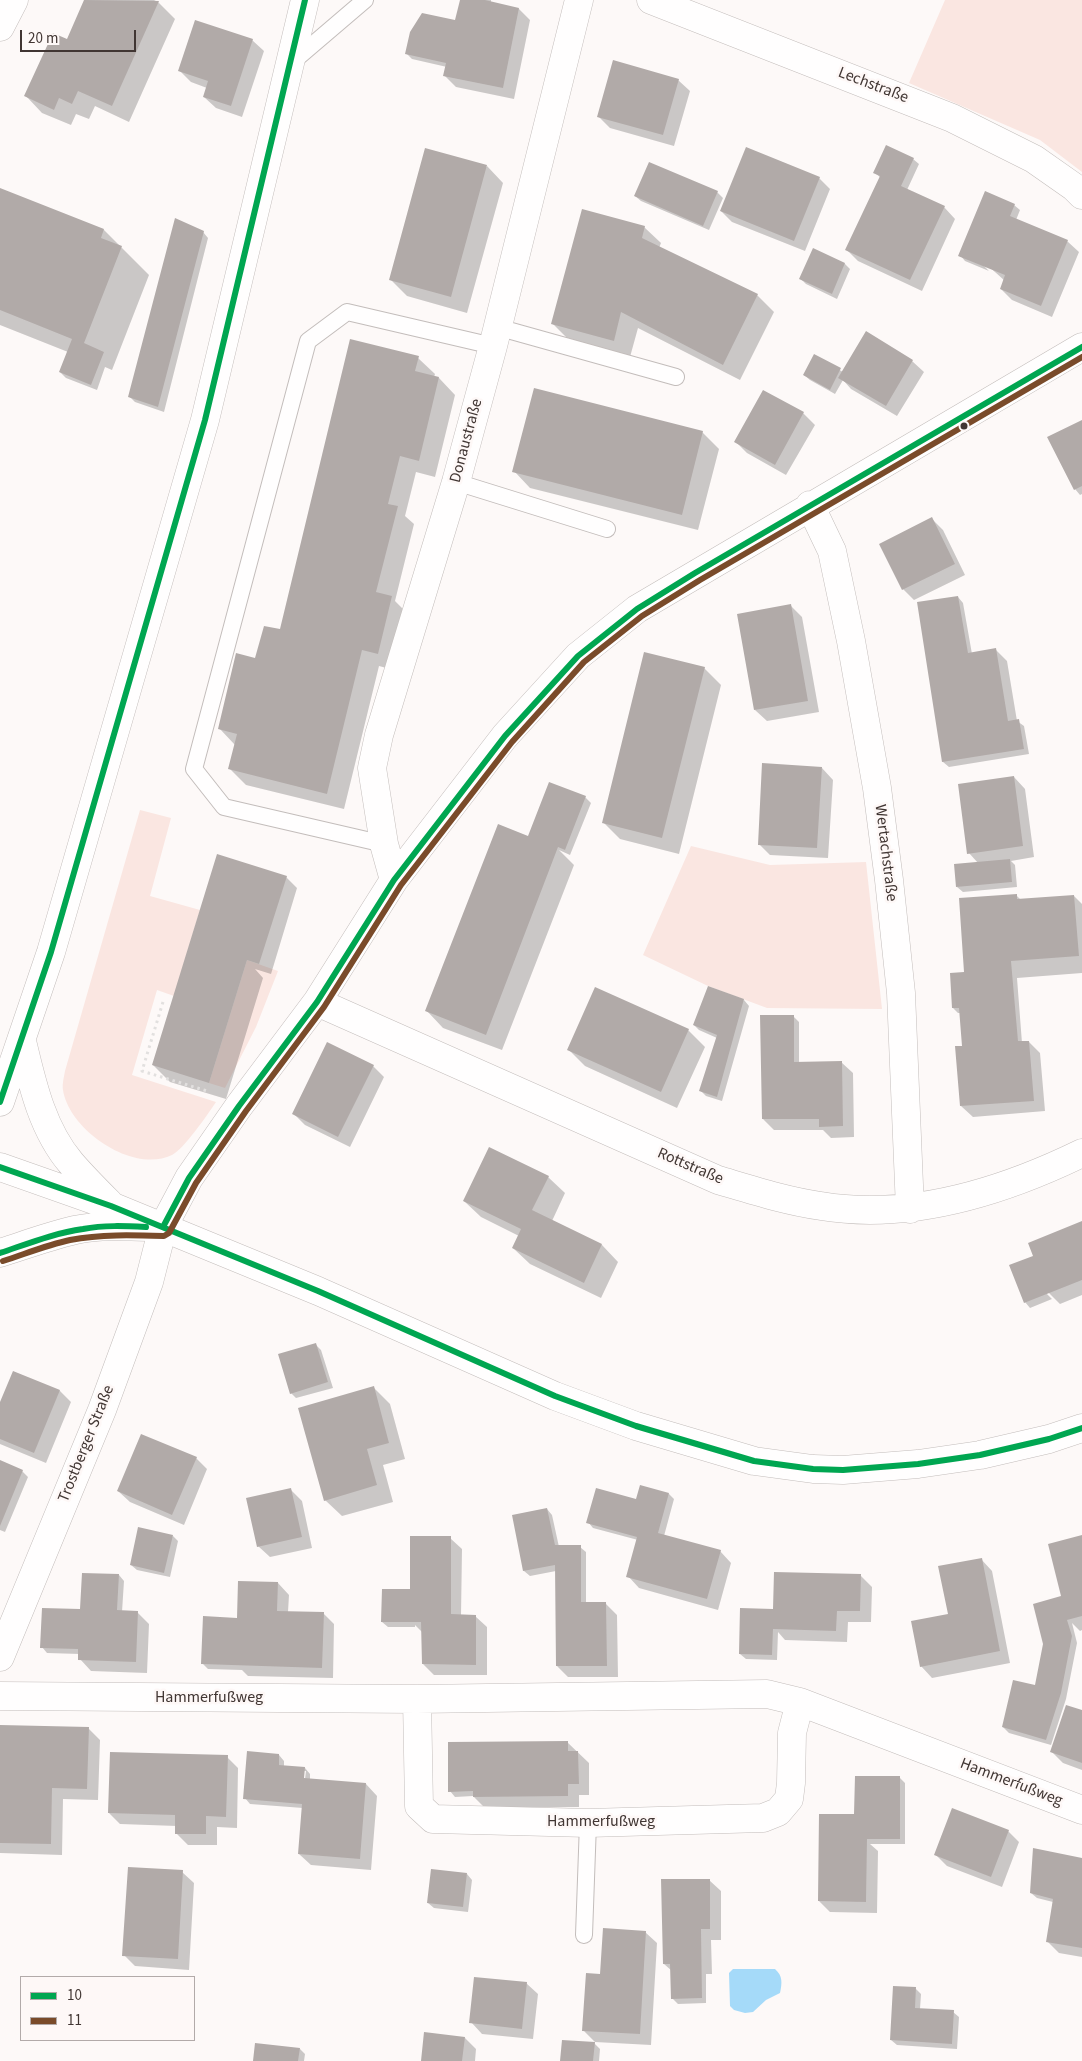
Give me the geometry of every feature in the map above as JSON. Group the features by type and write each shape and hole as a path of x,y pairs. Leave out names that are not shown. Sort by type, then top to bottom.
{"street":[{"path":"0,27 14,0"},
{"path":"0,1102 51,952 205,420 305,0"},
{"name":"Donaustraße","path":"394,880 384,844 372,768 379,736 456,482 495,336 578,0"},
{"name":"Lechstraße","path":"652,0 952,118 1034,159 1074,187 1082,195"},
{"name":"Trostberger Straße","path":"0,1658 102,1410 148,1282 163,1227 189,1178 239,1106 318,1002 394,880 505,736 578,656 637,609 810,505 1082,347"},
{"name":"Wertachstraße","path":"810,505 832,551 851,641 877,788 901,993 910,1209"},
{"name":"Rottstraße","path":"318,1002 718,1180 774,1197 822,1207 864,1210 910,1209 950,1201 995,1188 1082,1153"},
{"path":"22,1041 32,1082 45,1121 70,1162 111,1206"},
{"path":"0,1167 111,1206 163,1227 318,1292 555,1396 636,1426 754,1460 813,1469 843,1470 918,1464 980,1455 1049,1439 1082,1428"},
{"path":"0,1253 40,1239 76,1230 104,1227 163,1227"},
{"name":"Hammerfußweg","path":"0,1696 417,1699 767,1694 800,1702 1082,1810"},
{"name":"Hammerfußweg","path":"417,1699 419,1806 433,1819 588,1824 763,1818 778,1812 789,1799 792,1733 800,1702"}],"lane":[{"path":"290,64 365,0"},
{"path":"384,844 224,807 194,769 308,341 347,312 495,336 676,377"},
{"path":"456,482 607,529"},
{"path":"584,1935 588,1824"}],"path":[{"path":"163,1002 142,1070 211,1092 239,1106"}],"shaded area":[{"path":"945,0 1082,0 1082,172 1040,140 909,83"},
{"path":"140,810 171,818 150,896 200,910 174,996 157,990 132,1075 216,1102 183,1146 172,1155 156,1159 139,1158 105,1145 77,1120 68,1105 63,1090 65,1071"},
{"path":"691,846 770,865 866,862 882,1009 767,1008 708,986 643,955"},
{"path":"247,960 278,971 256,1027 225,1088 209,1083"}],"water":[{"path":"733,1969 775,1969 781,1980 780,1993 766,2000 753,2012 745,2013 734,2010 730,2006 729,1973"}],"building":[{"path":"84,0 159,1 112,106 78,91 72,104 59,98 54,110 24,96 53,33 67,39"},
{"path":"460,0 485,0 519,8 503,88 443,76 446,63 405,54 410,32 422,13 455,20"},
{"path":"195,20 253,39 231,106 203,97 208,81 178,71"},
{"path":"613,60 679,79 663,135 597,117"},
{"path":"886,145 914,158 901,186 945,206 910,280 845,250 880,176 873,173"},
{"path":"746,147 820,177 794,241 720,211"},
{"path":"425,148 487,165 451,297 389,280"},
{"path":"649,162 718,191 703,226 634,196"},
{"path":"0,188 104,229 101,238 122,246 84,343 104,352 91,385 59,372 72,339 0,310"},
{"path":"985,191 1015,204 1010,216 1068,240 1041,306 1000,289 1005,275 958,256"},
{"path":"582,209 645,226 642,238 758,294 723,365 621,312 614,341 551,324"},
{"path":"175,218 204,231 158,407 128,397"},
{"path":"813,248 845,263 832,294 799,279"},
{"path":"866,331 913,360 886,406 838,378"},
{"path":"350,339 419,356 415,371 439,377 419,461 400,456 388,504 398,506 376,592 392,596 378,654 362,650 327,794 228,769 237,734 218,729 236,653 255,658 264,626 280,629"},
{"path":"814,354 841,368 830,390 803,375"},
{"path":"534,388 703,431 682,515 512,472"},
{"path":"763,390 804,412 775,465 734,442"},
{"path":"1082,420 1082,486 1074,490 1047,437"},
{"path":"932,517 955,564 902,590 879,544"},
{"path":"958,596 968,653 996,648 1008,721 1019,719 1024,749 942,762 917,602"},
{"path":"791,604 808,701 754,710 737,614"},
{"path":"644,652 705,667 662,838 602,823"},
{"path":"762,763 822,767 817,848 758,845"},
{"path":"1014,776 1023,846 967,854 958,784"},
{"path":"549,782 586,796 565,850 558,847 486,1035 425,1011 498,824 528,836"},
{"path":"217,854 287,876 259,964 247,960 209,1083 152,1065"},
{"path":"1010,859 1012,882 956,887 954,864"},
{"path":"1017,894 1017,899 1074,895 1079,956 1011,961 1018,1041 1029,1041 1034,1101 960,1106 955,1046 962,1046 959,1008 952,1008 950,973 964,972 959,898"},
{"path":"708,986 744,999 717,1097 699,1091 717,1035 693,1025"},
{"path":"595,987 689,1029 661,1092 567,1050"},
{"path":"760,1015 794,1015 794,1062 842,1061 843,1126 819,1127 819,1119 762,1119"},
{"path":"327,1042 374,1065 338,1137 292,1114"},
{"path":"489,1147 549,1176 532,1210 602,1244 584,1283 512,1248 521,1229 463,1201"},
{"path":"1082,1221 1082,1280 1024,1303 1009,1265 1033,1256 1028,1243"},
{"path":"316,1343 328,1382 290,1394 278,1354"},
{"path":"13,1371 60,1390 34,1453 0,1439 0,1402"},
{"path":"374,1386 389,1443 367,1449 377,1485 324,1501 298,1408"},
{"path":"141,1434 197,1457 172,1515 117,1491"},
{"path":"0,1460 23,1470 0,1526"},
{"path":"640,1485 669,1493 658,1533 721,1550 707,1599 626,1577 637,1537 586,1523 596,1488 636,1499"},
{"path":"291,1488 302,1537 257,1547 246,1498"},
{"path":"547,1508 555,1545 581,1545 581,1602 606,1602 607,1666 556,1666 555,1565 523,1571 512,1515"},
{"path":"138,1527 173,1535 164,1573 130,1565"},
{"path":"1082,1535 1082,1616 1067,1620 1072,1636 1061,1693 1046,1740 1002,1727 1013,1680 1035,1685 1043,1644 1033,1604 1061,1596 1048,1544"},
{"path":"410,1536 451,1536 451,1614 476,1615 476,1665 422,1664 421,1622 381,1622 382,1589 410,1589"},
{"path":"982,1558 1000,1651 920,1667 911,1621 948,1614 938,1566"},
{"path":"774,1572 861,1574 860,1611 837,1611 836,1631 773,1629 772,1655 739,1654 740,1608 773,1609"},
{"path":"82,1573 119,1574 117,1610 138,1611 136,1662 78,1660 78,1649 40,1648 42,1608 80,1609"},
{"path":"238,1581 278,1582 277,1611 324,1612 322,1668 201,1664 203,1616 237,1618"},
{"path":"1066,1705 1082,1710 1082,1763 1050,1752"},
{"path":"0,1725 89,1727 87,1789 52,1788 51,1844 0,1843"},
{"path":"568,1741 568,1751 578,1751 579,1784 568,1784 568,1796 473,1797 473,1791 448,1792 448,1742"},
{"path":"247,1751 279,1754 279,1765 305,1767 304,1778 366,1783 360,1859 298,1854 302,1804 243,1799"},
{"path":"110,1752 228,1755 226,1817 206,1816 206,1834 175,1834 175,1815 108,1813"},
{"path":"855,1776 900,1776 900,1839 867,1839 866,1902 818,1901 819,1814 854,1814"},
{"path":"952,1808 1009,1830 991,1877 934,1855"},
{"path":"1033,1848 1082,1858 1082,1948 1046,1942 1053,1899 1030,1893"},
{"path":"128,1867 183,1870 178,1959 122,1956"},
{"path":"431,1869 467,1873 463,1907 427,1903"},
{"path":"661,1879 710,1879 710,1929 701,1929 702,1998 671,1999 670,1964 663,1964"},
{"path":"603,1928 646,1931 640,2034 582,2031 586,1973 600,1974"},
{"path":"474,1977 527,1982 522,2029 469,2023"},
{"path":"893,1986 916,1987 915,2008 954,2010 952,2044 890,2040"},
{"path":"424,2032 465,2037 462,2061 421,2061"},
{"path":"562,2040 595,2042 593,2061 560,2061"},
{"path":"255,2043 300,2048 298,2061 253,2061"}],"transit line":[{"name":"10","path":"0,1102 51,952 205,420 305,0"},
{"name":"10","path":"163,1227 189,1178 239,1106 317,1002 394,880 505,736 578,656 637,609 695,573 1082,347"},
{"name":"11","path":"3,1261 70,1240 128,1235 164,1236 169,1233 196,1183 246,1111 324,1007 401,885 512,742 584,662 642,616 700,580 1082,357"},
{"name":"10","path":"0,1167 111,1206 318,1291 555,1396 636,1426 754,1461 813,1469 843,1470 918,1464 980,1455 1049,1439 1082,1428"},
{"name":"10","path":"0,1253 72,1231 107,1226 146,1227"}]}
